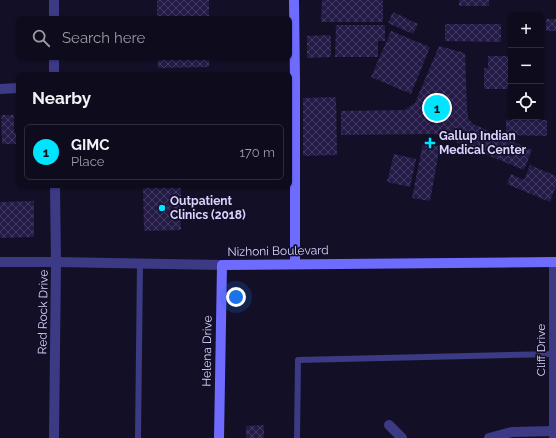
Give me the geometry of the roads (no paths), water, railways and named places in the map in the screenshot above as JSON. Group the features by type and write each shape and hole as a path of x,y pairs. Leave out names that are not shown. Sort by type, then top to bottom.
{"main road":[{"path":"294,0 293,81 295,264"},
{"name":"Nizhoni Boulevard","path":"222,265 555,262"},
{"name":"Helena Drive","path":"219,438 222,265"}],"street":[{"path":"54,0 54,16"},
{"path":"54,60 54,72"},
{"path":"0,88 16,88"},
{"name":"Red Rock Drive","path":"54,438 56,262 55,188"},
{"name":"Nizhoni Boulevard","path":"0,262 222,265"},
{"name":"Cliff Drive","path":"554,433 555,262"},
{"path":"389,425 402,438"},
{"path":"489,438 512,432 554,433"}],"lane":[{"path":"138,438 140,263"},
{"path":"297,438 298,360 554,354"}],"place":[{"name":"GIMC","path":"437,108"},
{"name":"Gallup Indian Medical Center","path":"430,143"},
{"name":"Outpatient Clinics (2018)","path":"162,208"}]}
